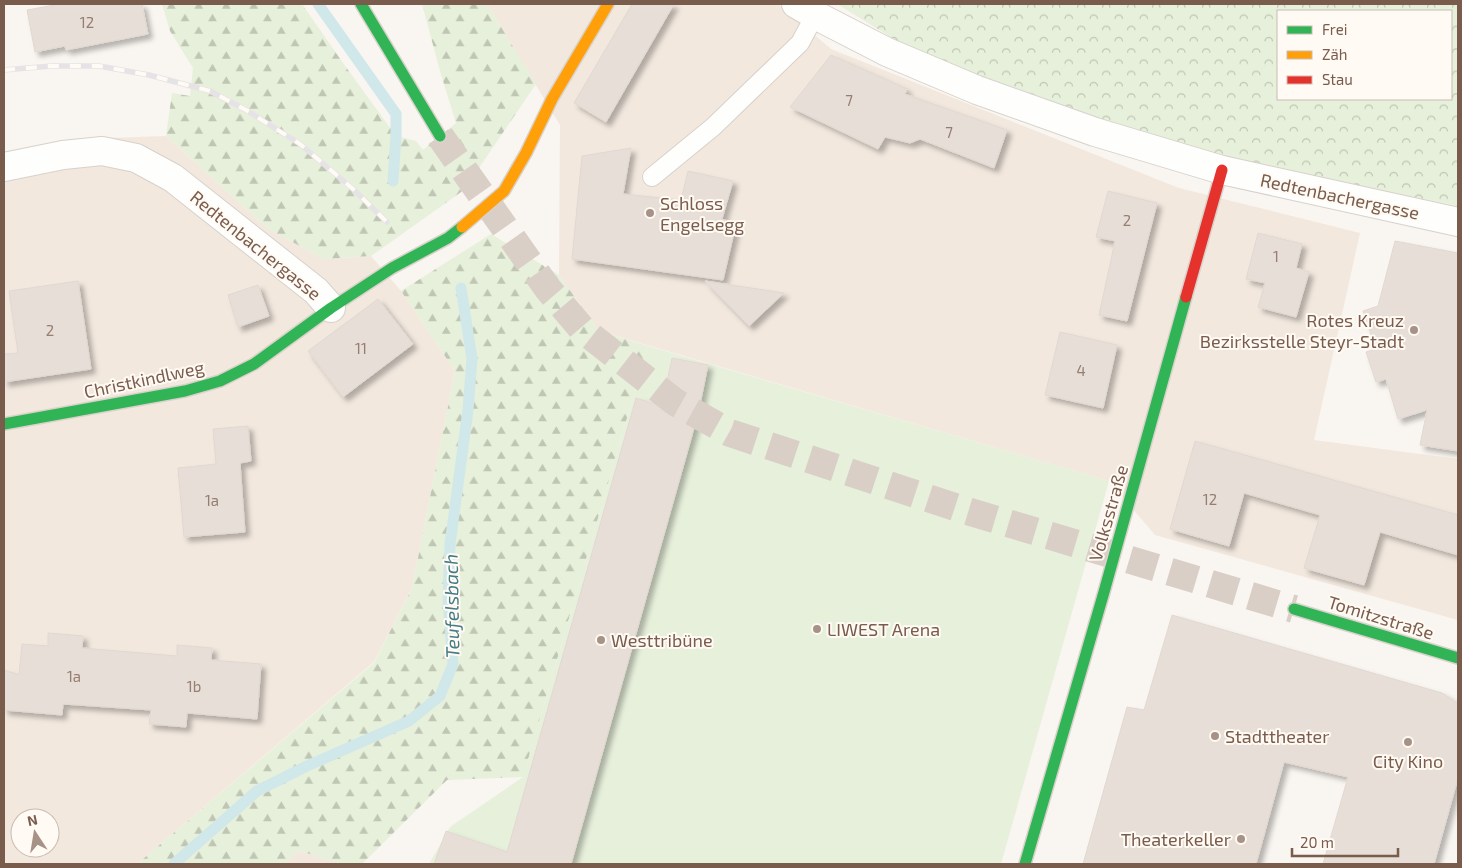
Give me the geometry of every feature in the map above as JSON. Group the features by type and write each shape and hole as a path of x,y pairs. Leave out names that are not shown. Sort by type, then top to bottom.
{"street":[{"path":"361,4 440,136"},
{"name":"Redtenbachergasse","path":"4,167 63,155 102,151 136,158 173,178 316,291 331,308 392,268 448,238 504,191 526,153 552,99 608,4"},
{"name":"Redtenbachergasse","path":"806,10 887,52 977,90 1095,132 1222,170 1458,222"},
{"name":"Volksstraße","path":"1025,864 1101,602 1222,170"},
{"name":"Christkindlweg","path":"4,424 185,391 220,380 254,364 331,308"},
{"name":"Tomitzstraße","path":"1294,609 1458,658"}],"lane":[{"path":"652,177 713,127 800,43 806,10"}],"shaded area":[{"path":"487,4 778,4 831,49 1179,188 1360,233 1314,440 1458,459 1458,620 1155,535 1109,481 599,331 559,275 560,125"},
{"path":"166,136 268,229 324,259 371,256 401,291 455,371 412,588 374,662 137,864 4,864 4,155 81,139"},
{"path":"300,851 342,864 283,864"}],"green space":[{"path":"162,4 302,4 396,136 416,141 423,150 456,123 422,4 487,4 536,84 464,190 371,256 324,259 268,229 166,136 172,93 190,96 193,68 170,31"},
{"path":"837,4 1458,4 1458,206 1191,152 987,81 912,50"},
{"path":"491,234 559,275 599,331 648,346 523,777 447,780 362,864 342,864 300,851 283,864 137,864 374,663 412,588 455,371 401,291"},
{"name":"LIWEST Arena","path":"648,346 1109,481 1001,864 429,864 450,827 523,777"}],"building":[{"path":"60,4 142,4 148,34 66,50 65,46 35,52 27,10"},
{"path":"632,4 674,4 606,122 574,103"},
{"path":"831,55 907,89 905,94 1007,130 994,168 920,139 910,143 885,137 878,149 790,107"},
{"name":"Schloss Engelsegg","path":"631,148 623,194 681,200 688,171 733,181 722,219 736,224 723,280 572,259 582,156"},
{"path":"1108,191 1157,203 1127,321 1099,315 1115,241 1096,237"},
{"path":"1258,233 1302,244 1296,268 1309,272 1296,317 1258,307 1265,283 1246,279"},
{"name":"Rotes Kreuz Bezirksstelle Steyr-Stadt","path":"1395,241 1458,253 1458,451 1420,445 1427,410 1398,419 1386,379 1376,382 1366,352 1376,349 1363,311 1378,306"},
{"path":"78,281 91,369 4,382 4,354 18,353 9,291"},
{"path":"705,281 784,293 749,326"},
{"path":"258,285 269,316 238,327 228,295"},
{"path":"378,299 413,344 343,397 308,351"},
{"path":"1060,332 1117,345 1103,408 1045,395"},
{"name":"Westtribüne","path":"672,358 708,365 698,414 571,864 434,864 446,831 507,852 636,398 662,406"},
{"path":"248,426 251,461 240,463 245,532 184,537 178,468 216,464 213,429"},
{"path":"1195,441 1458,515 1458,555 1380,532 1364,585 1304,568 1320,515 1244,493 1229,546 1170,529"},
{"name":"Stadttheater","path":"1172,615 1442,693 1458,703 1458,778 1434,864 1323,864 1348,777 1284,762 1256,864 1083,864 1127,707 1144,710"},
{"path":"48,633 83,636 82,648 177,656 177,645 212,648 211,660 261,664 257,719 187,713 186,727 149,724 151,710 63,704 62,715 4,710 4,670 19,675 22,644 48,646"}],"waterway":[{"name":"Teufelsbach","path":"318,4 396,114 393,181"},
{"name":"Teufelsbach","path":"174,864 257,791 307,766 409,721 440,696 453,664 448,601 450,544 468,410 472,359 461,288"}],"tunnel":[{"path":"440,136 548,289 583,330 675,402 730,433 964,510 1294,609"}],"railway":[{"path":"4,70 51,66 99,66 149,75 210,91 246,110 300,144 353,189 387,222"}],"traffic: fast":[{"path":"361,4 440,136"},
{"path":"4,424 185,391 220,381 254,364 331,308 392,268 448,238 462,227"},
{"path":"1025,864 1104,592 1186,297"},
{"path":"1294,609 1458,658"}],"traffic: slow":[{"path":"462,227 504,191 526,153 552,99 608,4"}],"traffic: jam":[{"path":"1186,297 1222,170"}],"place":[{"name":"Schloss Engelsegg","path":"650,213"},
{"name":"Rotes Kreuz Bezirksstelle Steyr-Stadt","path":"1414,330"},
{"name":"LIWEST Arena","path":"817,629"},
{"name":"Westtribüne","path":"601,640"},
{"name":"Stadttheater","path":"1215,736"},
{"name":"City Kino","path":"1408,742"},
{"name":"Theaterkeller","path":"1241,839"}]}
